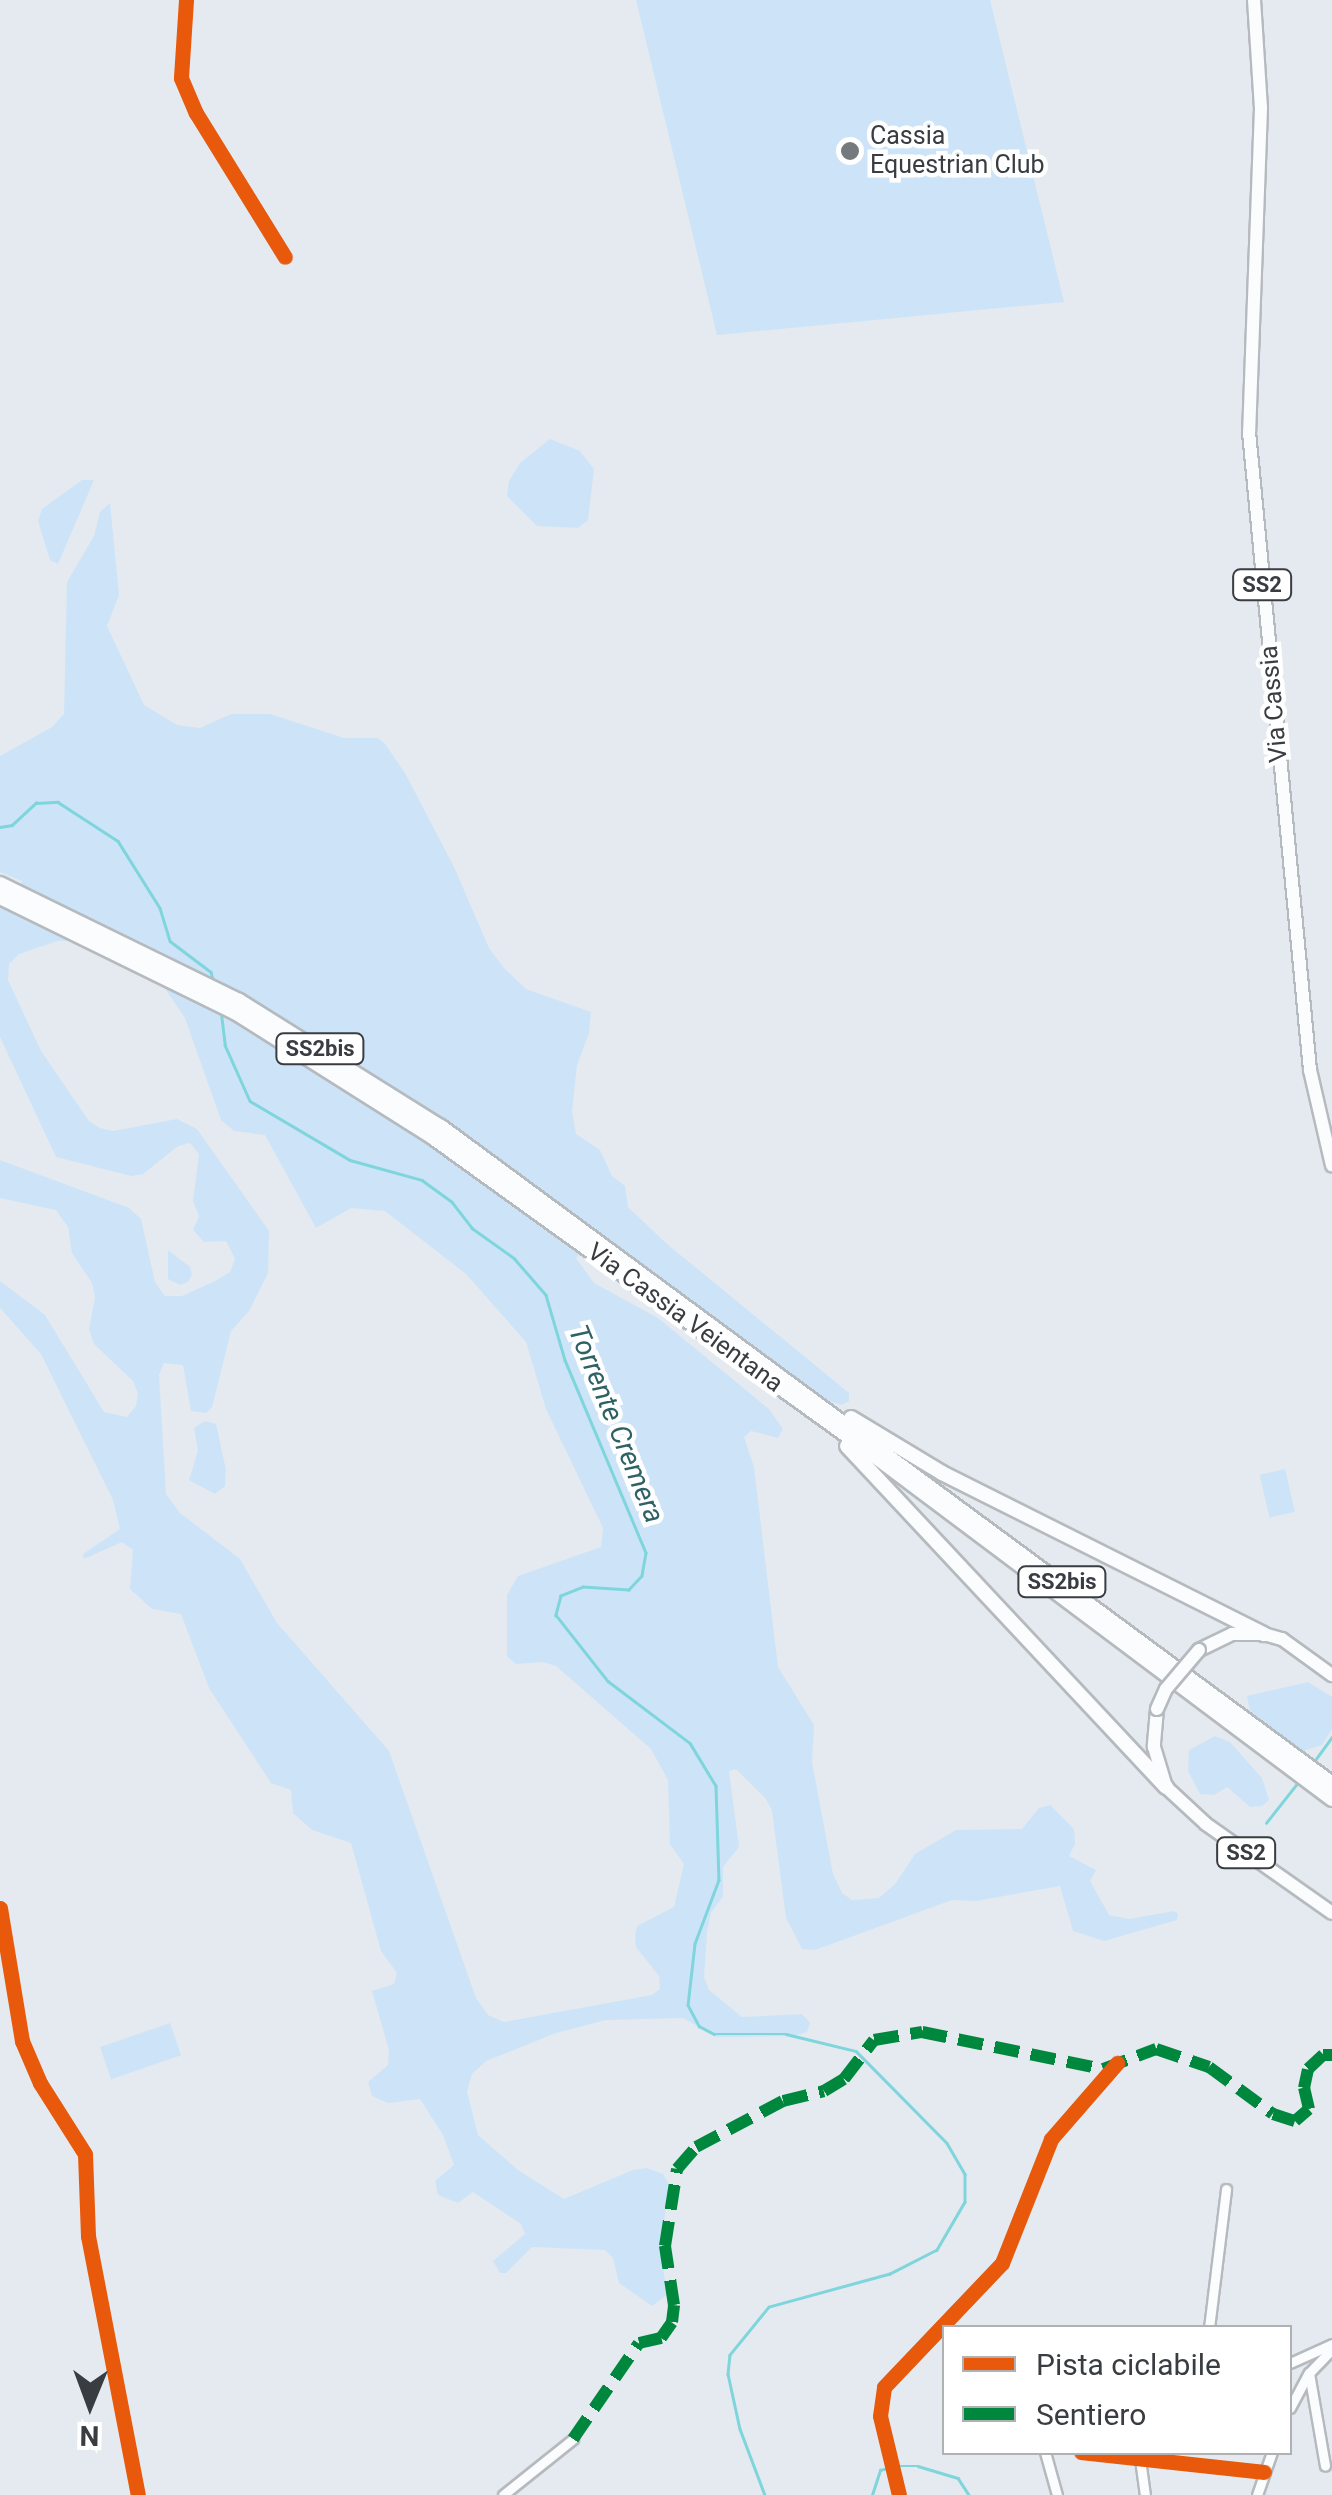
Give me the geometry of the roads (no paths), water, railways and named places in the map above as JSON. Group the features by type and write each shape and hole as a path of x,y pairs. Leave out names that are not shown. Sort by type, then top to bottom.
{"highway":[{"name":"Via Cassia Veientana","path":"0,884 11,897 239,1001 441,1127 778,1387 1311,1776 1332,1799"},
{"name":"Via Cassia Veientana","path":"597,1246 827,1408 1292,1763"},
{"path":"778,1387 870,1466 1166,1786"},
{"path":"827,1408 866,1424 942,1473 1264,1634"},
{"name":"Via Cassia Veientana","path":"1311,1776 1332,1784"}],"main road":[{"name":"Via Cassia","path":"1254,0 1262,108 1250,432 1310,1070 1332,1165"},
{"path":"1166,1786 1154,1747 1157,1709 1166,1688 1199,1650 1232,1634 1264,1634 1292,1645 1332,1675"},
{"name":"SS2","path":"1166,1786 1206,1824 1332,1913"}],"street":[{"path":"186,0 181,78 196,113 285,258"},
{"path":"0,1908 20,2037 40,2084 85,2154 88,2236 138,2495"},
{"path":"943,2325 1002,2263 1051,2139 1117,2064"},
{"path":"1209,2325 1226,2189"},
{"path":"899,2495 883,2436 880,2400 884,2386 942,2326"},
{"path":"1292,2362 1332,2346"},
{"path":"1292,2404 1309,2373 1332,2346"},
{"path":"1309,2373 1325,2466"},
{"path":"503,2495 573,2439"},
{"path":"1046,2455 1057,2495"},
{"path":"1257,2495 1271,2455"},
{"path":"1145,2495 1140,2456 1264,2472"}],"waterway":[{"name":"Torrente Cremera","path":"0,827 12,825 36,803 58,802 118,841 160,908 170,941 211,972 214,983"},
{"name":"Torrente Cremera","path":"221,1010 225,1045 250,1101 350,1160 422,1180 452,1202 472,1228 514,1258 546,1295 565,1360 646,1553 642,1576 629,1590 583,1587 561,1596 556,1615 608,1681 690,1743 716,1786 719,1880 695,1944 688,2005 699,2026 714,2034 786,2034 856,2051 947,2143 965,2174 965,2202 937,2250 890,2274 769,2307 730,2355 728,2374 740,2429 765,2495"},
{"path":"1313,1763 1332,1737"},
{"path":"1266,1823 1299,1781"},
{"name":"Torrente Cremera","path":"897,2466 918,2466 958,2478 969,2495"},
{"name":"Torrente Cremera","path":"872,2495 880,2470 889,2468"}],"place":[{"name":"Cassia Equestrian Club","path":"850,151"}]}
